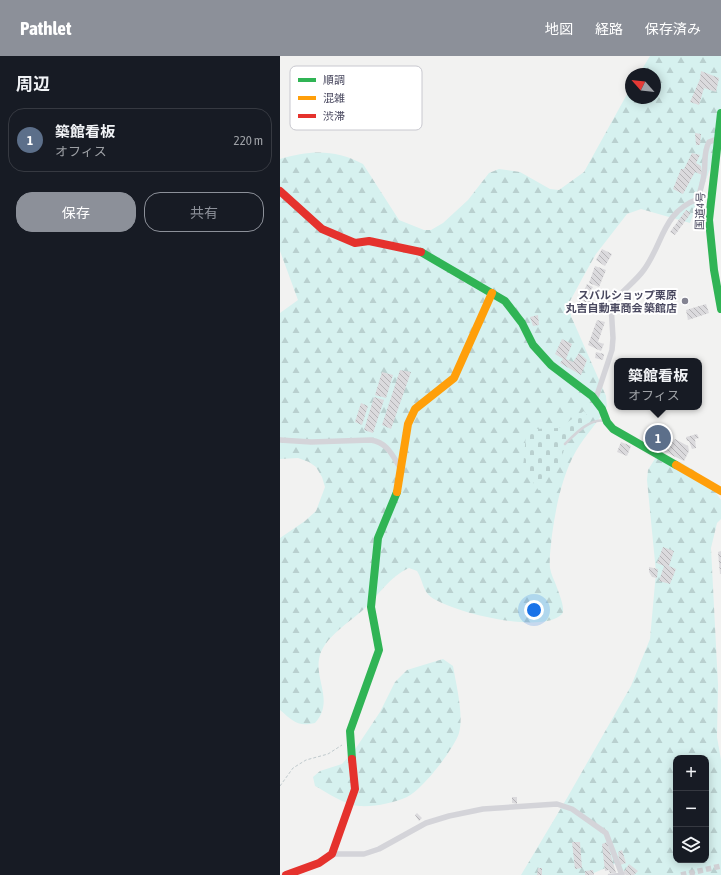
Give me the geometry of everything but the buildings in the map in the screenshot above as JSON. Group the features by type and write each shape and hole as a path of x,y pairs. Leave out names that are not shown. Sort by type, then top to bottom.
{"main road":[{"name":"国道4号","path":"721,113 709,220 714,270 721,309"},
{"path":"280,191 322,229 355,242 369,241 420,252 492,292 514,311 533,345 551,365 585,389 602,409 607,422 613,429 721,491"},
{"path":"286,875 319,863 332,854 355,789 350,740 351,724 374,668 379,650 371,606 378,538 391,510 401,469 408,424 415,409 454,378 492,292"}],"street":[{"path":"709,220 698,199 704,173 704,154 709,142 717,139"},
{"path":"595,401 612,350 613,338 611,305 642,272 667,224 681,206 698,199"},
{"path":"280,440 311,442 380,441 385,444 401,469"},
{"path":"332,854 364,854 379,849 426,823 449,816 483,809 557,804 572,809 606,833 621,874"}],"lane":[{"path":"565,444 587,425 601,420 607,422"},
{"path":"609,875 621,874"}],"path":[{"path":"280,786 293,768 306,760 328,754 350,740"}],"green space":[{"path":"650,56 721,56 721,139 690,223 641,209 627,214 596,254 569,303 571,316 606,396 607,406 576,451 571,461 563,481 555,513 550,552 550,568 560,595 563,608 562,614 552,620 536,622 517,622 476,615 442,603 431,597 424,588 417,571 409,568 390,581 364,609 329,640 321,652 319,661 323,697 321,714 315,723 299,724 280,710 280,538 305,521 316,511 325,487 322,477 316,467 309,462 298,458 280,459 280,313 298,300 280,251 280,159 302,154 322,152 332,153 353,159 363,164 399,220 424,230 431,230 443,223 468,200 489,173 499,169 520,172 550,189 559,190 584,172 625,98 625,104 661,104 661,68 643,68"},
{"path":"584,411 588,417 570,436 553,476 542,477 540,492 532,481 532,475 523,468 526,434 535,429 559,428"},
{"path":"656,457 682,463 695,471 710,484 721,500 721,519 717,523 711,548 718,685 717,737 721,760 721,875 629,875 615,864 589,875 521,875 631,686 650,639 656,572 647,480 648,470"},
{"path":"443,659 453,666 461,717 459,733 451,749 421,786 407,797 390,803 359,806 337,798 315,786 313,777 320,771 342,764 356,748 380,712 395,682 407,670"}],"tunnel":[{"path":"681,875 721,866"}],"traffic: fast":[{"path":"721,113 709,220 714,270 721,309"},
{"path":"421,252 505,301 522,323 533,345 551,365 592,396 602,409 607,422 613,429 676,465"},
{"path":"352,759 350,731 379,650 371,607 378,538 397,492"}],"traffic: slow":[{"path":"397,492 408,424 415,409 454,378 492,293"},
{"path":"676,465 721,491"}],"traffic: jam":[{"path":"280,191 322,229 355,243 369,241 421,252"},
{"path":"286,875 319,863 332,854 355,789 352,759"}],"place":[{"name":"スバルショップ栗原 丸吉自動車商会 築館店","path":"685,301"},
{"name":"築館看板","path":"658,438"}]}
